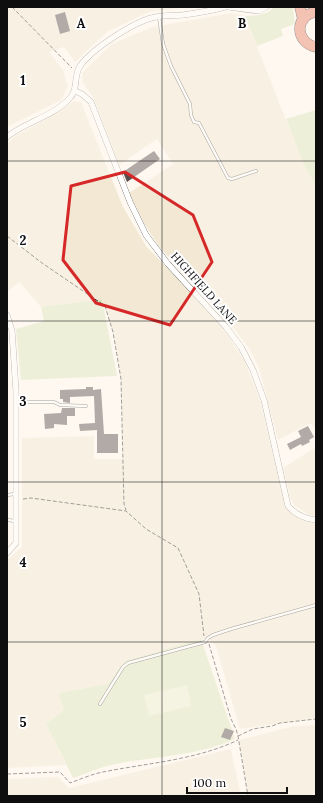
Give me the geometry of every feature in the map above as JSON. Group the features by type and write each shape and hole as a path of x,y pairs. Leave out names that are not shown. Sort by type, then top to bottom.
{"highway":[{"path":"300,7 303,20"},
{"path":"313,11 303,20 300,30 301,35 307,44 316,48"}],"street":[{"path":"7,137 14,131 37,121 69,99 75,91 77,75 81,65 105,42 132,27 155,17 206,12 225,7"},
{"path":"230,7 259,11 266,7"},
{"name":"HIGHFIELD LANE","path":"75,91 82,94 91,102 130,202 149,239 168,264 226,326 247,358 264,400 288,506 308,519 316,520"},
{"path":"7,314 12,331 16,402 16,543 7,553"}],"lane":[{"path":"159,17 164,44 171,66 190,104 191,115 194,122 199,123 228,178 232,179 256,171"},
{"path":"16,402 54,402 60,405 86,406"},
{"path":"7,494 16,496"},
{"path":"7,520 16,521"},
{"path":"100,704 123,667 128,662 204,642 213,635 231,629 316,605"}],"path":[{"path":"12,7 77,75"},
{"path":"7,236 42,263 105,306 113,332 121,379 124,504 126,511 146,529 178,548 199,594 204,642 209,645 226,705 238,736 248,796"},
{"path":"16,496 126,511"},
{"path":"238,736 253,729 280,723 316,719"},
{"path":"7,774 60,772 70,783 101,772 185,758 222,748 238,740"}],"highlighted area":[{"path":"125,172 193,215 212,262 170,325 96,303 63,260 71,186"}],"shaded area":[{"path":"7,7 188,7 149,12 107,32 75,62 64,47 49,52 63,70 68,87 61,100 7,127"},
{"path":"231,13 245,16 303,163 316,187 316,431 311,423 278,440 259,368 251,351 225,317 183,274 159,246 144,223 129,193 173,164 157,139 119,165 93,97 83,83 82,73 112,44 152,27"},
{"path":"74,101 81,102 123,207 146,246 211,314 230,338 245,362 260,400 285,506 292,513 316,524 316,718 240,729 216,646 207,638 125,661 107,684 58,693 64,710 46,724 66,765 7,768 7,560 22,547 22,438 94,436 94,459 123,459 121,379 113,332 102,299 41,307 19,282 7,292 7,143 15,136 43,121"},
{"path":"316,447 316,516 309,515 294,505 290,497 283,468"},
{"path":"316,725 316,796 248,796 239,740 294,726"},
{"path":"231,749 241,796 7,796 7,779 58,777 69,788"}],"green space":[{"path":"274,7 293,7 295,24 281,29 283,36 257,46 245,16 265,13"},
{"path":"316,110 316,187 303,163 286,119"},
{"path":"102,299 117,376 21,380 16,329 44,321 41,307"},
{"path":"201,639 235,739 220,745 189,753 111,765 73,778 46,724 64,710 58,693 107,684 125,661"},
{"path":"187,685 191,706 149,716 144,695"}],"building":[{"path":"65,12 70,31 60,34 55,15"},
{"path":"154,151 160,159 127,182 123,172"},
{"path":"86,387 93,387 93,390 101,389 104,434 118,434 118,453 97,453 97,430 80,431 79,424 95,423 94,396 70,397 70,403 63,402 63,399 60,399 60,390 86,389"},
{"path":"62,408 75,408 75,416 67,416 67,425 54,424 54,428 45,429 44,414 61,413"},
{"path":"308,426 314,437 309,440 310,442 302,446 301,444 290,450 287,444 301,437 298,431"},
{"path":"225,728 234,731 230,740 221,737"}]}
